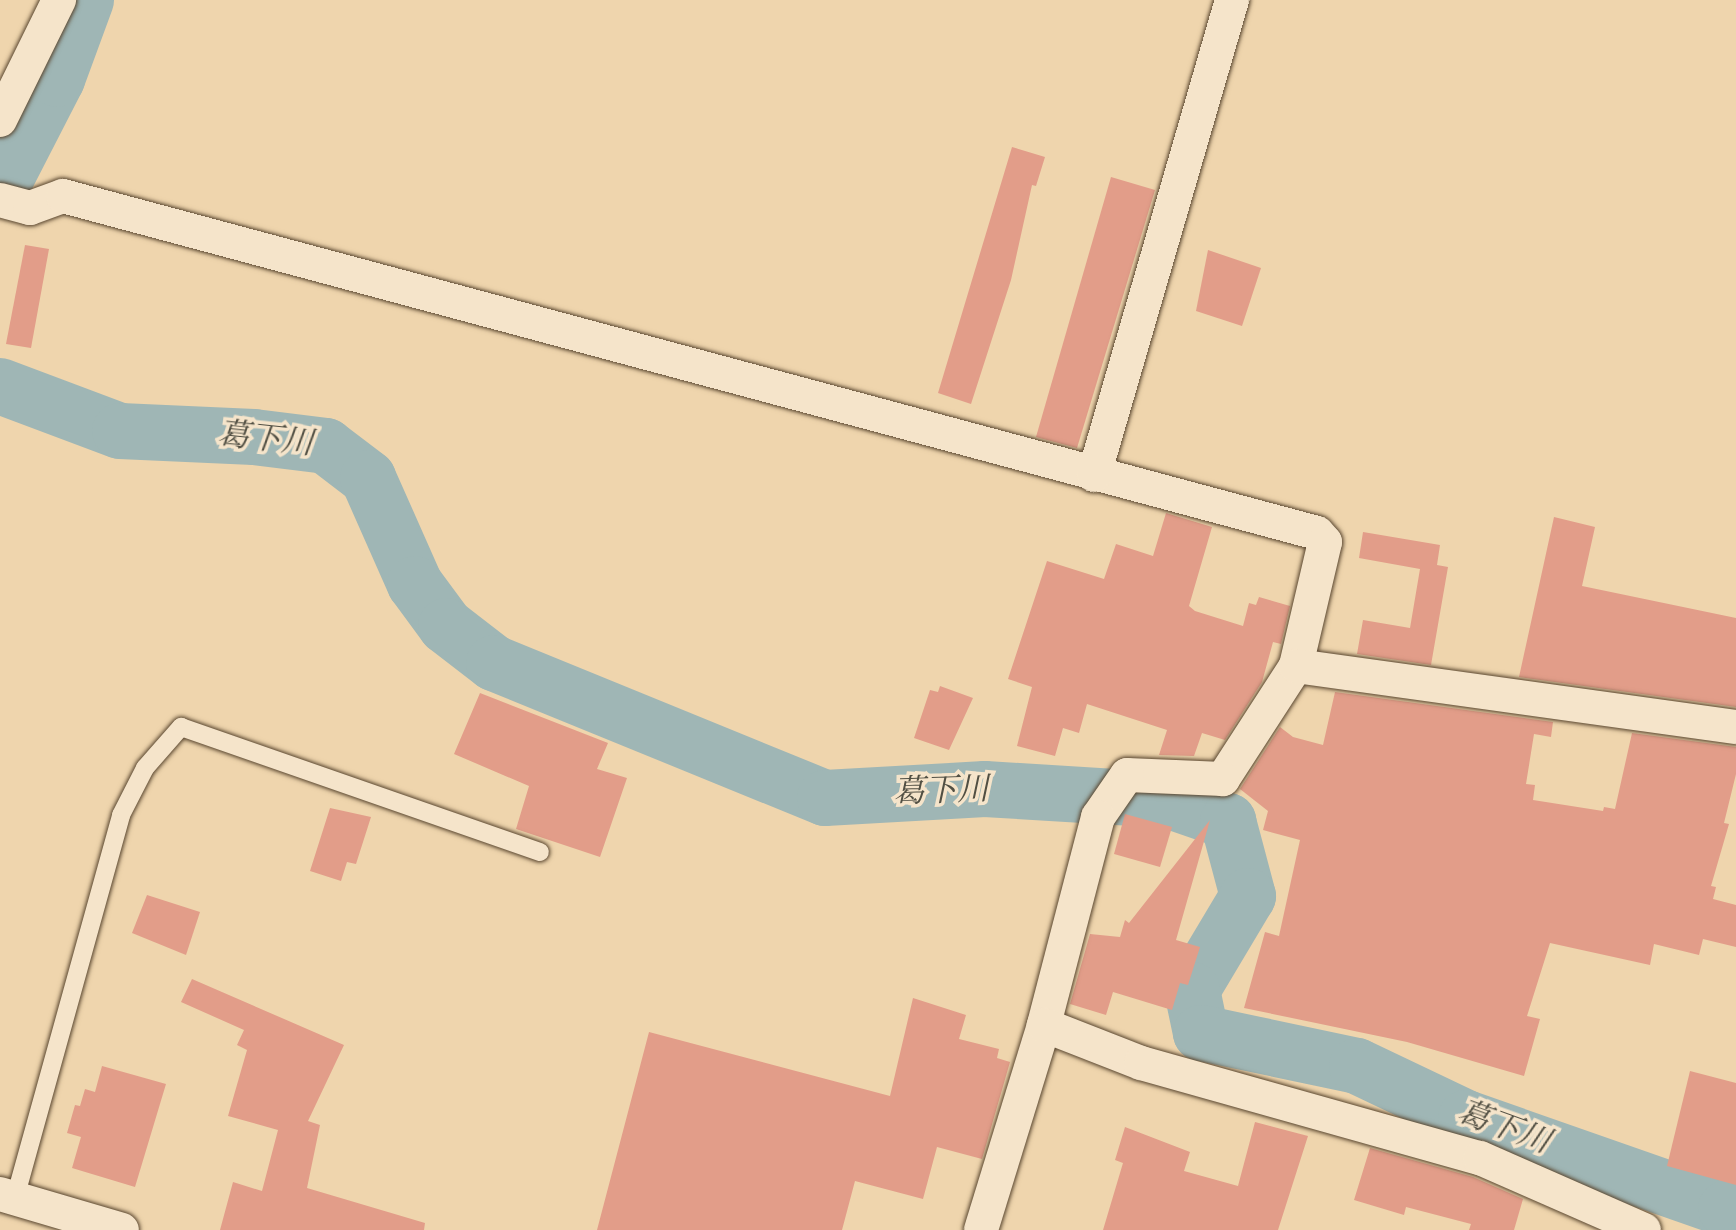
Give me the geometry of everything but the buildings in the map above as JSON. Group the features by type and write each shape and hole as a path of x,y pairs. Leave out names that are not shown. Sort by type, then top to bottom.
{"street":[{"path":"0,120 59,0"},
{"path":"1094,475 1232,0"},
{"path":"0,200 30,208 63,196 1317,533 1325,542 1296,666 1223,779 1127,775 1098,817 1044,1025 981,1230"},
{"path":"1296,666 1736,727"},
{"path":"1044,1025 1141,1063 1480,1158 1644,1230"},
{"path":"7,1196 122,1230"}],"lane":[{"path":"7,1196 121,815 145,768 181,727 540,852"}],"waterway":[{"name":"葛下川","path":"0,190 57,79 86,0"},
{"name":"葛下川","path":"0,386 120,431 254,437 326,446 368,478 415,584 446,626 494,663 825,798 985,789 1167,800 1228,821 1248,896 1192,990 1201,1033 1357,1066 1466,1118 1726,1209 1736,1202"}]}
